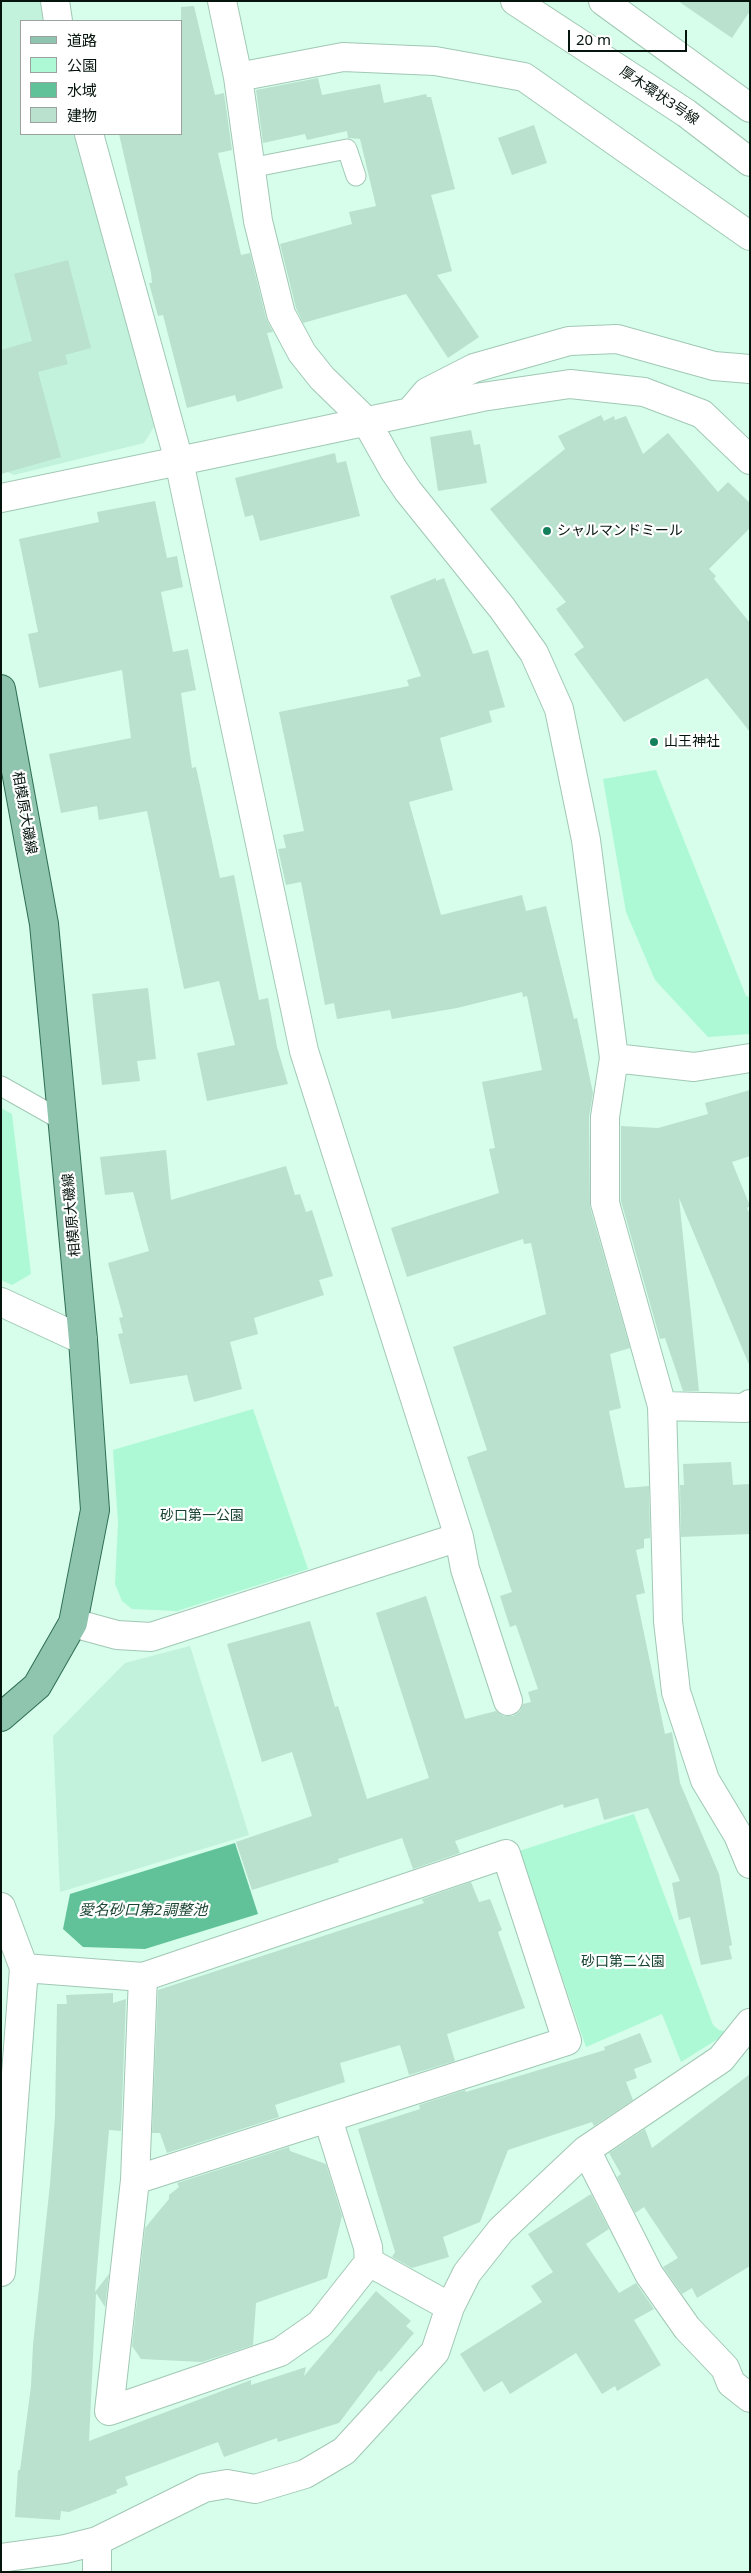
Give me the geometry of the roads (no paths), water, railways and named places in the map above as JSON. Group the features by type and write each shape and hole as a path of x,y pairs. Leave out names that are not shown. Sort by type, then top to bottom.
{"main road":[{"name":"相模原大磯線","path":"1,689 44,924 83,1340 95,1510 73,1624 38,1686 1,1717"}],"street":[{"path":"56,1 58,20"},
{"path":"222,1 238,77 258,221 281,314 302,353 322,378 366,421 393,469 408,491 502,608 534,654 560,709 586,840 614,1058 605,1117 605,1203 662,1406 668,1621 676,1692 705,1780 738,1835 750,1864"},
{"name":"厚木環状3号線","path":"515,1 686,113 750,162"},
{"path":"603,1 749,105"},
{"path":"238,77 343,57 435,61 524,77 750,236"},
{"path":"89,135 179,461 304,1051 459,1537 465,1569 508,1701"},
{"path":"410,412 427,392 474,368 569,341 617,339 714,366 750,369"},
{"path":"1,498 482,397 570,384 644,392 702,414 750,460"},
{"path":"614,1058 694,1067 750,1058"},
{"path":"1,1302 83,1340"},
{"path":"662,1406 744,1408 750,1404"},
{"path":"73,1624 117,1636 151,1637 459,1537"},
{"path":"24,1968 143,1977 506,1854 567,2041 134,2180"},
{"path":"1,1907 24,1968 1,2272"},
{"path":"143,1977 134,2180 110,2411 280,2352 320,2324 369,2262 368,2247 328,2119"},
{"path":"1,2558 65,2549 97,2541 204,2488 227,2484 255,2489 305,2474 344,2451 436,2352 450,2307 467,2273 501,2230 586,2150 721,2059 750,2023"},
{"path":"586,2150 650,2274 687,2328 726,2368 731,2384 750,2398"},
{"path":"369,2262 450,2307"},
{"path":"97,2541 98,2572"}],"lane":[{"path":"250,168 347,149 356,176"},
{"path":"1,1086 63,1121"}],"water":[{"name":"愛名砂口第2調整池","path":"235,1843 258,1914 145,1949 83,1947 63,1929 70,1894"}],"place":[{"name":"シャルマンドミール","path":"547,531"},
{"name":"山王神社","path":"654,742"}],"park label":[{"name":"砂口第一公園","path":"202,1516"},
{"name":"砂口第二公園","path":"623,1962"}]}
